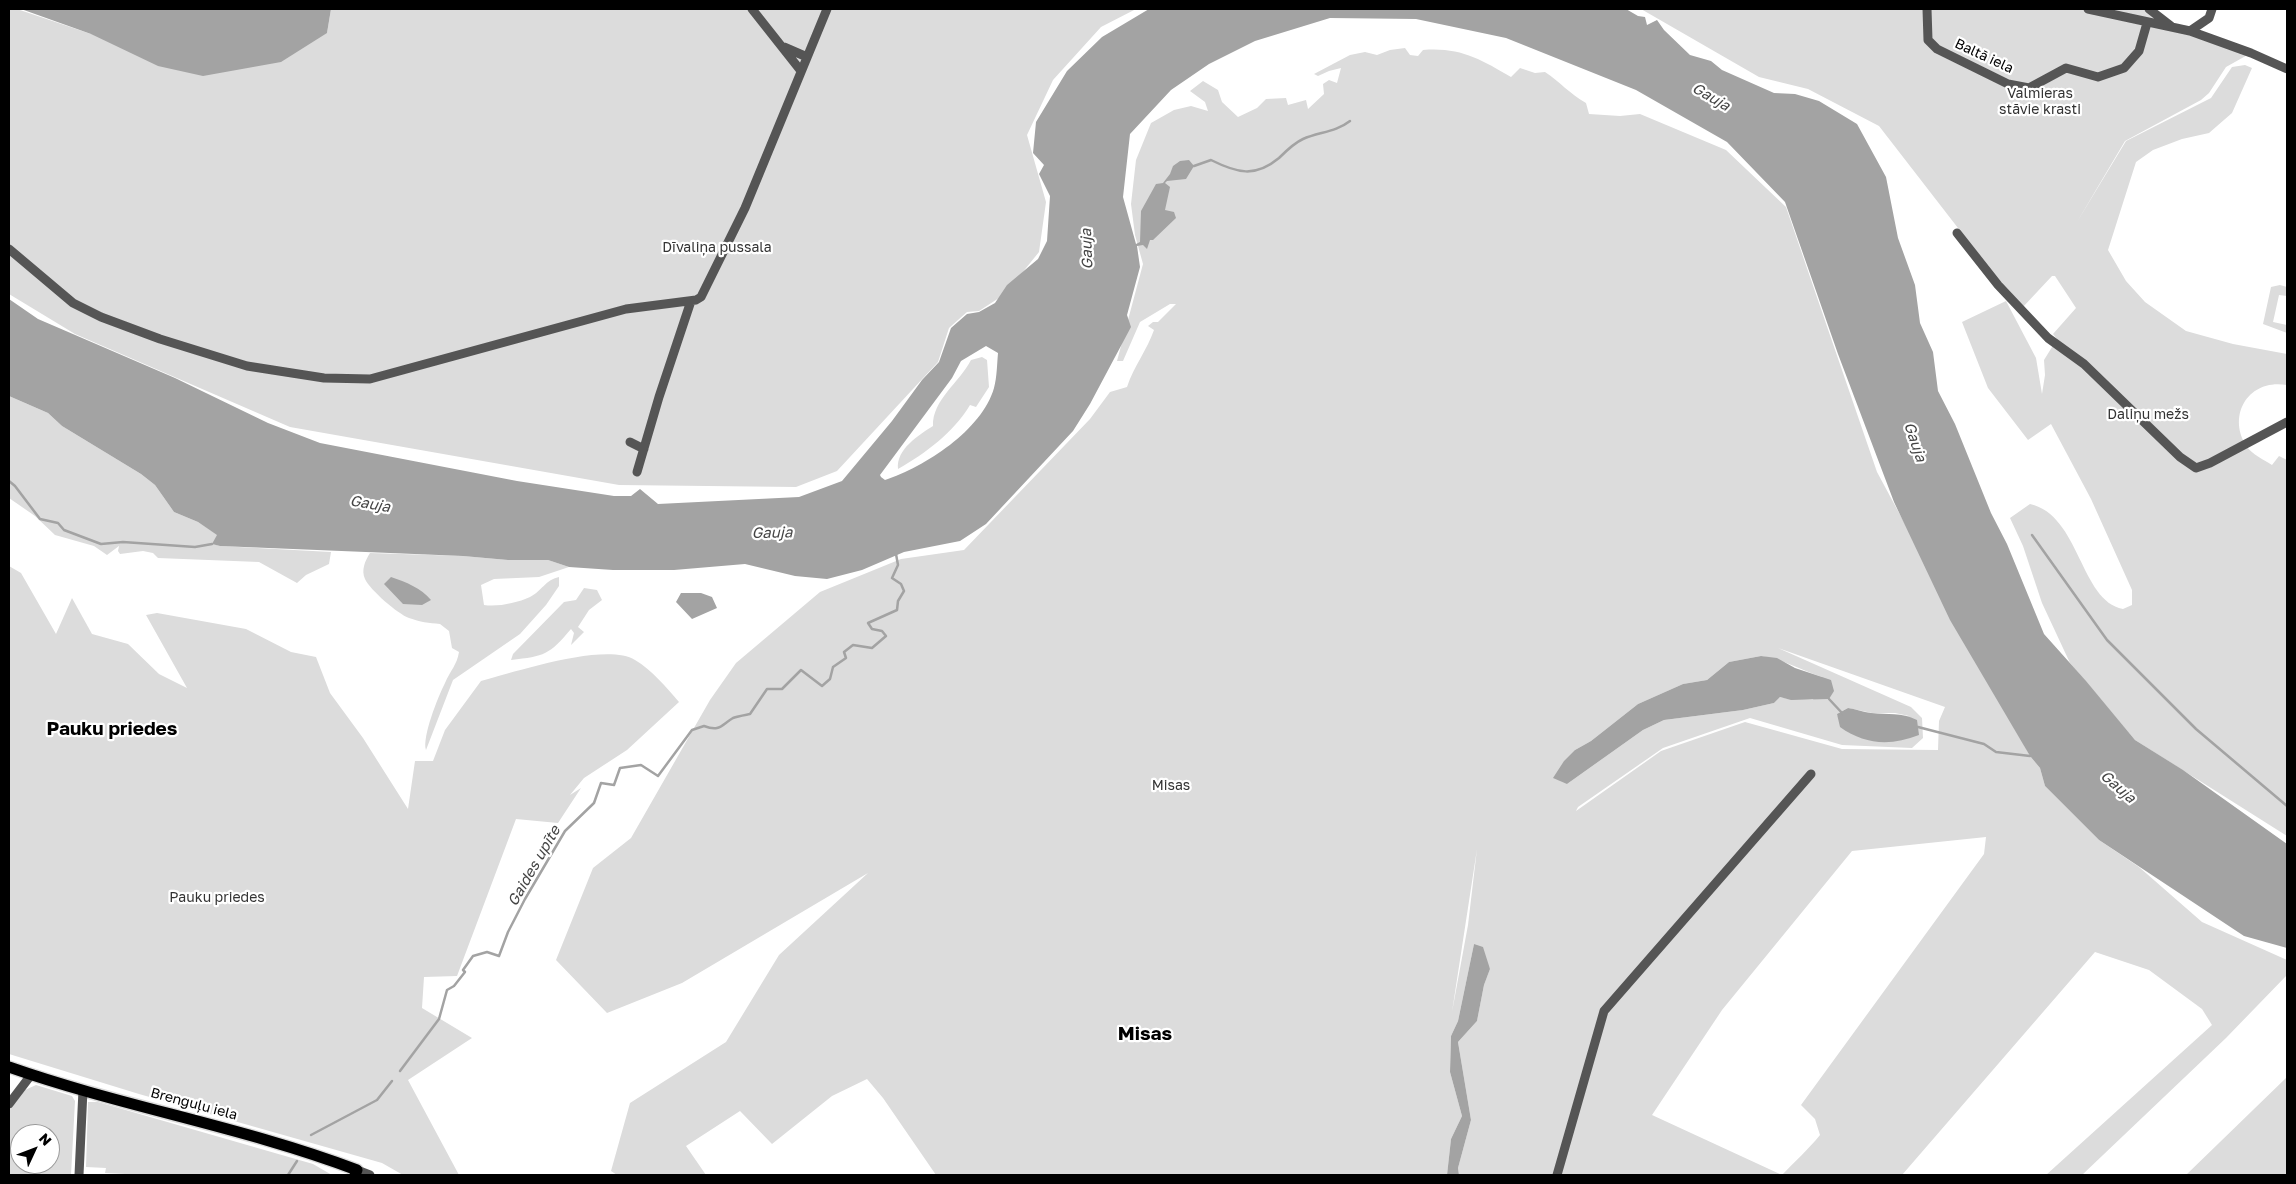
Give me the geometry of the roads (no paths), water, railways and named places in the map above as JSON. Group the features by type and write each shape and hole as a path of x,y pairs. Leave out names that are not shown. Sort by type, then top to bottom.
{"main road":[{"name":"Brenguļu iela","path":"9,1067 83,1090 309,1152 356,1173"}],"street":[{"path":"752,9 801,71"},
{"path":"9,249 73,302 101,317 160,339 247,366 324,378 370,379 626,309 691,301 701,296 745,208 827,9"},
{"name":"Baltā iela","path":"1928,9 1928,40 1938,49 2008,84 2029,88 2066,68 2098,77 2124,68 2139,50 2148,23"},
{"path":"2088,9 2190,31 2251,53 2287,69"},
{"path":"2149,9 2171,26"},
{"path":"2190,31 2209,18 2212,9"},
{"path":"781,46 807,57"},
{"path":"1957,233 1998,285 2048,338 2084,364 2180,457 2196,468 2210,463 2287,422"},
{"path":"637,472 659,397 691,301"},
{"path":"630,442 644,449"},
{"path":"1556,1175 1604,1011 1670,938 1811,774"},
{"path":"9,1104 32,1075"},
{"path":"79,1175 83,1090"},
{"name":"Brenguļu iela","path":"356,1173 370,1175"}],"water":[{"path":"21,9 331,9 327,33 281,62 203,76 158,66 91,34"},
{"name":"Gauja","path":"1149,9 1626,9 1638,16 1645,17 1647,25 1657,20 1664,30 1690,55 1711,61 1722,70 1774,93 1795,94 1819,101 1857,124 1886,177 1898,238 1915,285 1920,323 1933,352 1938,391 1955,424 1991,513 2007,544 2044,634 2135,740 2183,770 2287,844 2287,948 2244,936 2099,840 2045,786 2040,768 2030,756 1950,620 1894,502 1838,354 1785,202 1727,142 1636,90 1506,38 1416,19 1330,18 1255,41 1209,64 1171,90 1130,134 1123,197 1136,244 1140,242 1141,211 1156,184 1163,183 1173,166 1180,161 1189,160 1194,166 1186,179 1167,181 1165,183 1170,187 1165,210 1174,212 1176,218 1153,240 1150,240 1147,249 1143,245 1137,246 1140,267 1127,315 1131,327 1090,404 1073,431 986,524 960,541 904,552 862,570 827,579 795,576 745,564 674,570 613,570 569,567 548,560 508,560 463,556 220,546 212,544 217,535 198,522 174,512 155,485 141,474 62,426 48,413 9,396 9,299 38,319 175,378 268,423 320,443 517,481 614,496 631,496 640,489 658,504 799,497 842,481 892,421 922,380 939,362 951,328 967,314 979,312 995,303 1007,285 1038,259 1047,241 1050,196 1039,174 1044,165 1033,153 1036,122 1067,71 1102,37","holes":["986,346 998,353 995,384 988,403 965,432 950,445 917,466 885,480 881,477 880,475 952,378 961,361"]},
{"path":"391,577 413,586 431,600 422,605 403,604 384,584"},
{"path":"681,593 701,593 712,597 717,608 692,619 676,602"},
{"path":"1761,656 1777,658 1795,668 1831,680 1834,691 1829,699 1791,700 1780,697 1774,703 1743,710 1664,720 1643,730 1567,784 1553,778 1564,761 1575,750 1591,741 1638,704 1683,684 1707,680 1729,662"},
{"path":"1848,708 1871,713 1911,717 1917,720 1919,735 1909,739 1888,742 1878,742 1859,737 1840,727 1837,714"},
{"path":"1474,944 1483,947 1490,969 1484,985 1477,1021 1458,1042 1471,1120 1458,1168 1459,1175 1447,1175 1451,1139 1462,1116 1450,1072 1451,1036 1458,1021"}],"waterway":[{"path":"1194,166 1211,160 1238,170 1254,171 1262,169 1300,141 1333,130 1350,121"},
{"path":"9,481 40,519 58,523 64,530 101,544 123,542 195,547 212,544"},
{"path":"2032,535 2107,640 2196,729 2287,806"},
{"name":"Gaides upīte","path":"400,1071 439,1019 447,990 454,986 465,972 463,970 473,956 487,952 499,956 508,932 525,899 565,831 594,803 601,783 614,785 620,768 641,765 658,776 692,730 704,726 717,728 733,718 750,714 767,689 782,689 801,670 822,686 830,679 833,667 846,658 844,652 853,645 872,648 886,636 882,631 872,629 868,623 897,610 898,601 904,591 901,584 892,578 898,565 896,554"},
{"path":"1829,699 1843,714"},
{"path":"1918,727 1984,744 1996,752 2030,756"},
{"name":"Gaides upīte","path":"311,1135 377,1100 392,1081"},
{"name":"Gaides upīte","path":"288,1175 297,1161"}],"district":[{"name":"Pauku priedes","path":"112,729"},
{"name":"Misas","path":"1145,1034"}],"park label":[{"name":"Valmieras stāvie krasti","path":"2040,102"},
{"name":"Dīvaliņa pussala","path":"717,248"},
{"name":"Daliņu mežs","path":"2148,415"}]}
